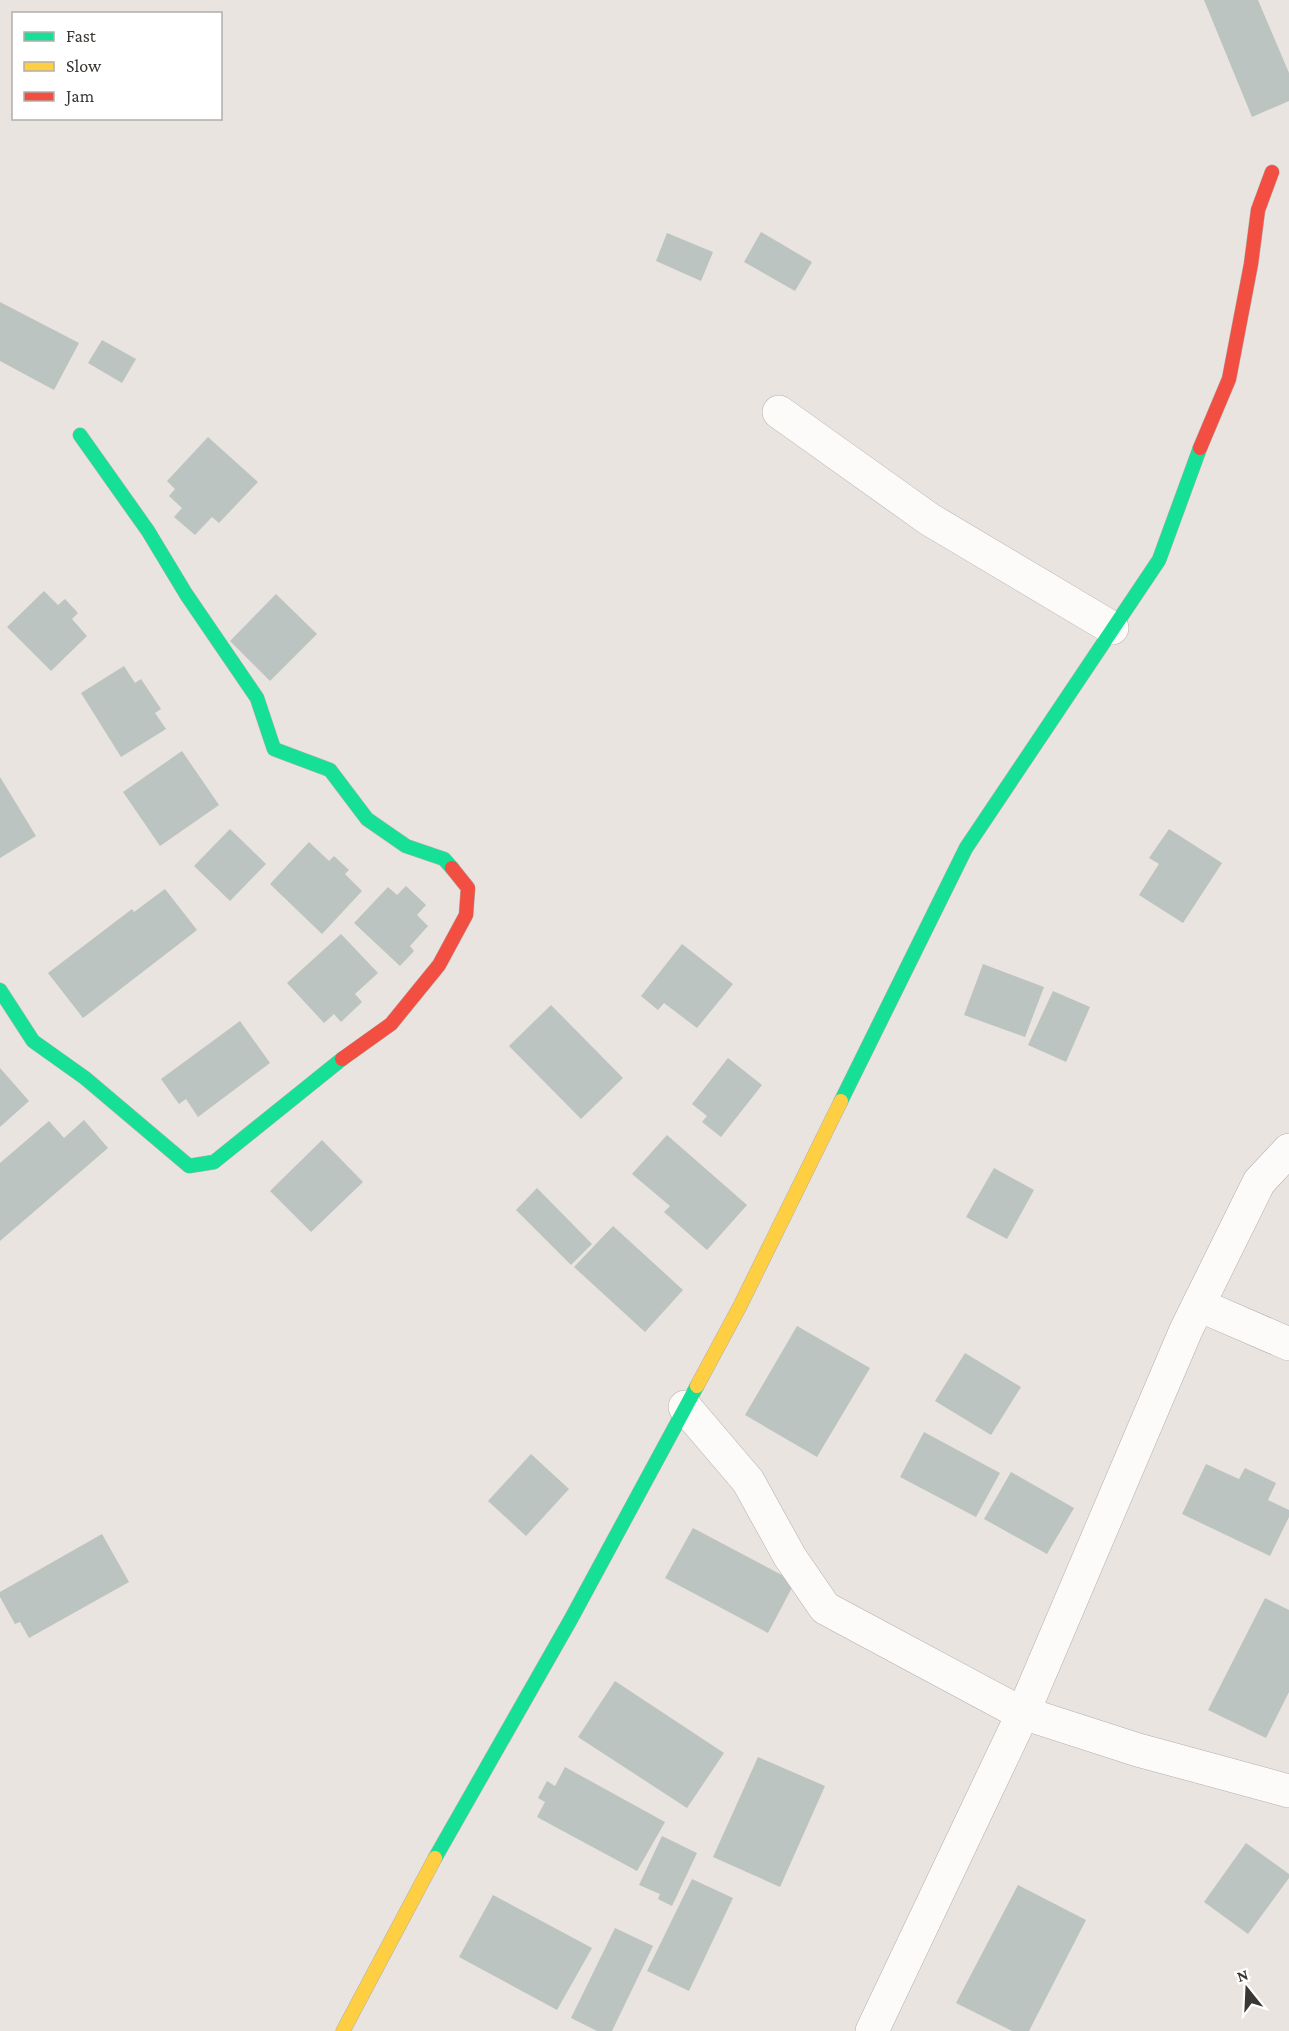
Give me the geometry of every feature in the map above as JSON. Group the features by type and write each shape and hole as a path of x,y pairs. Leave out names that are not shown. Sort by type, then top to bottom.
{"street":[{"path":"343,2031 421,1882 571,1619 740,1306 966,848 1159,560 1185,484 1229,379 1251,264 1258,210 1272,172"},
{"path":"779,412 929,519 1112,628"},
{"path":"0,990 33,1041 85,1078 134,1122 189,1166 214,1162 324,1072 392,1024 439,964 466,915 468,888 444,859 406,846 367,819 330,770 274,749 257,698 186,594 148,531 80,435"},
{"path":"872,2031 1023,1713 1108,1509 1199,1305 1259,1182 1289,1150"},
{"path":"1199,1305 1289,1344"},
{"path":"685,1407 748,1481 790,1557 825,1608 1023,1713 1138,1750 1289,1791"}],"building":[{"path":"1204,0 1258,0 1289,73 1289,101 1252,117"},
{"path":"761,232 812,262 795,291 744,262"},
{"path":"667,233 713,252 701,281 656,261"},
{"path":"0,302 79,343 54,390 0,361"},
{"path":"102,340 136,359 122,383 88,363"},
{"path":"208,437 258,482 219,523 212,517 195,535 174,517 182,508 169,496 175,489 167,481"},
{"path":"44,591 58,605 65,599 78,613 72,619 87,636 51,671 7,627"},
{"path":"276,594 317,634 270,681 230,641"},
{"path":"124,666 135,683 141,679 161,709 155,713 166,729 121,757 81,693"},
{"path":"182,751 219,805 160,846 123,792"},
{"path":"0,777 36,836 0,858"},
{"path":"230,829 266,864 230,901 194,866"},
{"path":"1169,829 1222,863 1183,923 1139,895 1159,864 1149,858"},
{"path":"309,842 329,861 334,856 349,870 345,874 362,891 322,934 270,884"},
{"path":"406,886 426,905 417,915 428,926 410,946 414,951 400,966 354,923 388,887 397,895"},
{"path":"165,889 197,930 83,1018 48,973 132,909 134,912"},
{"path":"341,934 378,973 355,994 362,1002 341,1022 334,1014 324,1023 287,983"},
{"path":"682,944 733,984 697,1028 664,1003 658,1010 641,996"},
{"path":"983,964 1044,987 1025,1037 964,1015"},
{"path":"1053,991 1090,1007 1066,1062 1028,1045"},
{"path":"551,1005 623,1078 581,1119 509,1046"},
{"path":"240,1021 270,1063 198,1117 186,1099 179,1104 161,1079"},
{"path":"728,1058 762,1085 721,1137 702,1122 707,1116 692,1104"},
{"path":"0,1068 29,1101 0,1127"},
{"path":"84,1120 108,1148 0,1241 0,1163 49,1121 64,1138"},
{"path":"667,1135 747,1205 707,1250 664,1212 670,1206 632,1174"},
{"path":"322,1140 363,1182 311,1232 270,1191"},
{"path":"994,1168 1034,1190 1007,1239 966,1217"},
{"path":"537,1188 592,1244 571,1265 516,1210"},
{"path":"613,1226 683,1290 645,1332 574,1267"},
{"path":"797,1326 870,1368 817,1457 745,1415"},
{"path":"965,1353 1021,1387 991,1435 935,1401"},
{"path":"924,1432 1000,1473 976,1517 900,1477"},
{"path":"531,1454 569,1489 526,1536 488,1501"},
{"path":"1206,1464 1239,1479 1245,1468 1276,1483 1268,1500 1289,1510 1289,1517 1270,1556 1182,1514"},
{"path":"1011,1472 1074,1508 1047,1554 984,1519"},
{"path":"693,1528 795,1582 768,1633 665,1578"},
{"path":"102,1534 129,1582 29,1638 20,1622 15,1624 0,1597 0,1592"},
{"path":"1265,1598 1289,1610 1289,1692 1266,1738 1208,1710"},
{"path":"615,1681 724,1753 687,1808 578,1737"},
{"path":"758,1757 825,1786 780,1887 713,1857"},
{"path":"565,1767 665,1822 637,1871 537,1817 545,1802 538,1798 547,1781 555,1786"},
{"path":"662,1836 697,1853 672,1906 658,1899 660,1894 639,1885"},
{"path":"1246,1843 1289,1874 1289,1878 1248,1934 1204,1902"},
{"path":"692,1879 733,1898 689,1991 647,1971"},
{"path":"1018,1885 1086,1920 1029,2031 1012,2031 956,2003"},
{"path":"493,1895 592,1948 557,2010 459,1957"},
{"path":"615,1928 653,1946 612,2031 597,2031 571,2018"}],"traffic: fast":[{"path":"80,435 148,531 186,594 257,698 274,749 330,770 367,819 406,846 444,859 452,868"},
{"path":"841,1101 966,848 1159,560 1200,448"},
{"path":"0,990 33,1041 85,1078 189,1166 214,1162 342,1059"},
{"path":"435,1858 571,1619 697,1386"}],"traffic: slow":[{"path":"697,1386 740,1306 841,1101"},
{"path":"343,2031 435,1858"}],"traffic: jam":[{"path":"1200,448 1229,379 1251,264 1258,210 1272,172"},
{"path":"342,1059 391,1024 439,965 466,915 468,888 452,868"}]}
